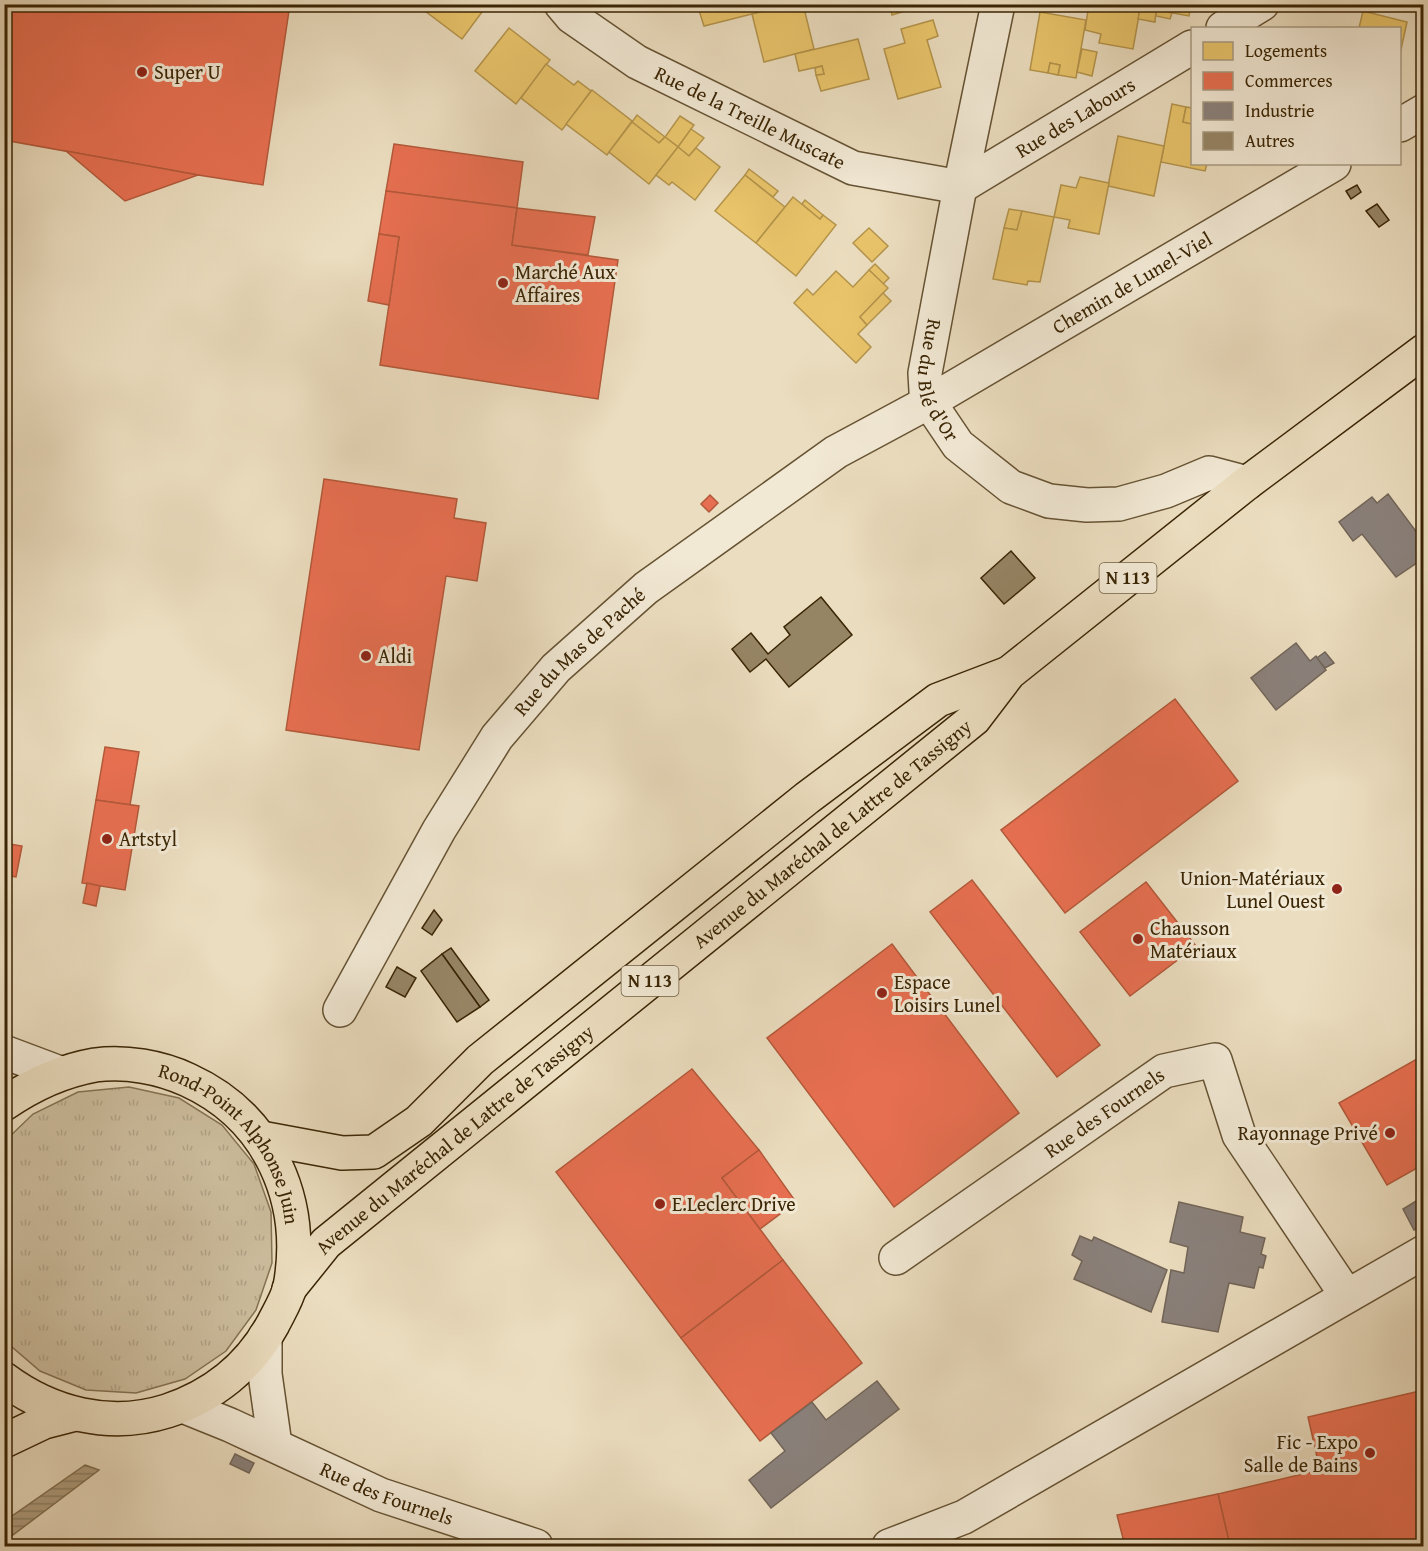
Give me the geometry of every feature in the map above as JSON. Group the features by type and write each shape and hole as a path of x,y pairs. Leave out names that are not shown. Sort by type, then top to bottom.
{"main road":[{"name":"Avenue du Maréchal de Lattre de Tassigny","path":"289,1289 326,1242 974,719 1009,673 1246,483 1424,351"},
{"name":"Avenue du Maréchal de Lattre de Tassigny","path":"261,1138 342,1153 374,1152 419,1121 480,1060 807,798 938,700 1009,673"},
{"name":"Rond-Point Alphonse Juin","path":"4,1104 29,1087 60,1073 97,1065 134,1065 171,1072 205,1088 228,1104 261,1138 277,1165 287,1194 293,1224 293,1255 289,1289 265,1337 249,1359 230,1378 207,1394 183,1406 157,1414 130,1418 102,1418 75,1414 40,1401 23,1393 4,1379"},
{"path":"4,1441 44,1422 75,1414"}],"street":[{"name":"Rue de la Treille Muscate","path":"561,4 572,17 637,62 853,168 960,187"},
{"name":"Rue du Blé d'Or","path":"998,4 925,373 929,402 958,445 1011,487 1049,501 1087,505 1119,504 1166,491 1209,473 1246,483"},
{"path":"1225,27 1262,4"},
{"name":"Rue des Labours","path":"960,187 1191,48"},
{"path":"1401,124 1424,111"},
{"name":"Chemin de Lunel-Viel","path":"929,402 1332,165"},
{"name":"Rue du Mas de Paché","path":"340,1010 439,830 497,737 556,668 646,588 836,452 929,402"},
{"path":"4,1052 60,1073"},
{"name":"Rue des Fournels","path":"896,1258 1164,1071 1215,1060 1239,1135 1347,1296"},
{"path":"890,1546 964,1517 1424,1252"},
{"path":"265,1337 265,1374 275,1445"},
{"name":"Rue des Fournels","path":"183,1406 275,1445 381,1495 536,1546"}],"green space":[{"path":"129,1087 179,1098 222,1125 254,1164 271,1212 272,1263 256,1310 226,1351 185,1379 136,1393 86,1390 40,1371 5,1341 5,1141 33,1114 78,1092"}],"shaded area":[{"path":"85,1465 99,1470 5,1541 5,1521"}],"building: Logements":[{"path":"423,4 488,4 462,39 421,8"},
{"path":"697,4 753,4 756,13 704,26"},
{"path":"753,4 760,4 762,12 756,13"},
{"path":"803,4 814,49 764,62 752,14"},
{"path":"890,4 928,4 892,15"},
{"path":"1089,4 1141,4 1133,49 1099,43 1101,34 1085,30"},
{"path":"1141,4 1191,4 1189,16 1156,10 1155,22 1138,19"},
{"path":"1156,10 1172,13 1170,19 1156,16"},
{"path":"1363,11 1407,22 1401,49 1401,27 1359,27"},
{"path":"1040,12 1086,20 1076,78 1058,75 1060,65 1050,63 1048,73 1030,70"},
{"path":"933,20 938,36 927,40 941,87 898,99 884,49 905,43 901,29"},
{"path":"509,28 550,60 516,104 475,71"},
{"path":"858,39 869,79 821,91 816,75 824,74 822,66 799,71 795,54"},
{"path":"1082,49 1097,52 1092,76 1077,72"},
{"path":"1050,63 1060,65 1058,75 1048,73"},
{"path":"546,64 574,85 578,81 591,91 562,130 521,98"},
{"path":"822,66 824,74 816,75 815,68"},
{"path":"592,90 632,121 607,155 566,124"},
{"path":"1172,104 1186,107 1183,122 1191,124 1191,165 1207,165 1205,171 1161,162"},
{"path":"1186,107 1191,108 1191,124 1183,122"},
{"path":"637,115 665,137 659,143 632,122"},
{"path":"680,116 694,125 678,147 665,137"},
{"path":"632,122 659,143 665,137 678,147 649,184 609,152"},
{"path":"691,129 704,138 689,156 678,147"},
{"path":"1118,136 1164,146 1154,196 1108,186"},
{"path":"678,147 689,156 696,148 720,167 695,200 672,182 669,185 656,175"},
{"path":"749,169 778,191 773,197 745,175"},
{"path":"745,175 785,207 756,243 715,211"},
{"path":"1080,177 1109,183 1099,234 1068,228 1070,220 1054,217 1061,185 1076,188"},
{"path":"793,197 820,219 823,215 836,225 796,276 756,243"},
{"path":"805,200 823,215 820,219 802,204"},
{"path":"1009,209 1022,211 1017,230 1004,228"},
{"path":"1022,211 1054,217 1040,282 1028,281 1027,285 993,279 1004,228 1017,230"},
{"path":"869,228 888,246 872,262 853,243"},
{"path":"875,264 889,278 883,284 869,270"},
{"path":"869,270 888,288 860,317 867,325 858,334 871,347 856,363 794,303 807,289 813,295 836,271 853,287"},
{"path":"883,293 891,301 867,325 860,317"}],"building: Commerces":[{"name":"Super U","path":"4,4 290,4 263,185 4,140"},
{"path":"394,144 523,162 517,208 386,191"},
{"path":"66,151 198,175 125,201"},
{"name":"Marché Aux Affaires","path":"386,191 517,208 512,245 618,260 598,399 380,365 399,237 379,234"},
{"path":"517,208 595,217 588,255 512,245"},
{"path":"379,234 399,237 389,305 368,301"},
{"name":"Aldi","path":"324,479 457,499 454,518 486,523 477,581 446,576 419,750 286,730"},
{"path":"710,495 718,503 709,512 701,504"},
{"path":"1175,699 1238,781 1065,913 1001,830"},
{"path":"105,747 139,752 130,805 96,800"},
{"path":"96,800 139,806 125,890 82,883"},
{"path":"4,843 22,846 16,877 4,875"},
{"path":"972,880 1100,1045 1057,1077 930,912"},
{"name":"Chausson Matériaux","path":"1146,882 1196,946 1130,996 1080,932"},
{"path":"87,883 100,886 96,906 83,903"},
{"path":"892,944 1019,1113 894,1207 767,1038"},
{"name":"Rayonnage Privé","path":"1424,1055 1424,1164 1387,1185 1339,1103"},
{"name":"E.Leclerc Drive","path":"692,1069 759,1150 722,1178 783,1260 681,1338 556,1172"},
{"path":"759,1150 796,1202 760,1229 722,1178"},
{"path":"783,1260 862,1363 760,1441 681,1338"},
{"name":"Fic - Expo Salle de Bains","path":"1424,1390 1424,1546 1230,1546 1218,1494 1320,1470 1308,1417"},
{"path":"1218,1494 1230,1546 1125,1546 1117,1515"}],"building: Industrie":[{"path":"1388,494 1424,542 1424,558 1396,577 1362,534 1353,541 1339,522 1372,497 1377,503"},
{"path":"1296,643 1310,661 1316,656 1326,670 1276,710 1251,678"},
{"path":"1325,652 1334,663 1325,668 1317,658"},
{"path":"1421,1198 1424,1202 1424,1225 1414,1230 1403,1209"},
{"path":"1179,1202 1243,1217 1240,1232 1265,1238 1261,1254 1266,1256 1263,1268 1259,1267 1254,1288 1229,1283 1218,1332 1162,1322 1171,1270 1184,1273 1188,1247 1170,1242"},
{"path":"1080,1236 1092,1241 1094,1237 1167,1270 1151,1312 1074,1279 1082,1261 1072,1255"},
{"path":"877,1381 899,1409 771,1508 749,1480 785,1451 771,1433 812,1402 826,1420"},
{"path":"235,1454 254,1463 249,1473 230,1464"},
{"path":"345,1541 355,1546 342,1546"}],"building: Autres":[{"path":"1357,185 1361,192 1351,199 1346,191"},
{"path":"1377,204 1389,220 1379,227 1366,211"},
{"path":"1011,551 1035,578 1004,604 981,578"},
{"path":"821,597 852,635 789,687 766,659 750,672 732,649 751,633 768,654 790,635 784,627"},
{"path":"434,910 442,920 432,935 422,928"},
{"path":"451,948 489,1000 480,1007 442,954"},
{"path":"442,954 480,1007 457,1022 421,971"},
{"path":"397,967 416,978 405,997 386,987"}],"place":[{"name":"Super U","path":"142,72"},
{"name":"Marché Aux Affaires","path":"503,283"},
{"name":"Aldi","path":"366,656"},
{"name":"Artstyl","path":"107,839"},
{"name":"Union-Matériaux Lunel Ouest","path":"1337,889"},
{"name":"Chausson Matériaux","path":"1138,939"},
{"name":"Espace Loisirs Lunel","path":"882,993"},
{"name":"Rayonnage Privé","path":"1390,1133"},
{"name":"E.Leclerc Drive","path":"660,1204"},
{"name":"Fic - Expo Salle de Bains","path":"1370,1453"}]}
